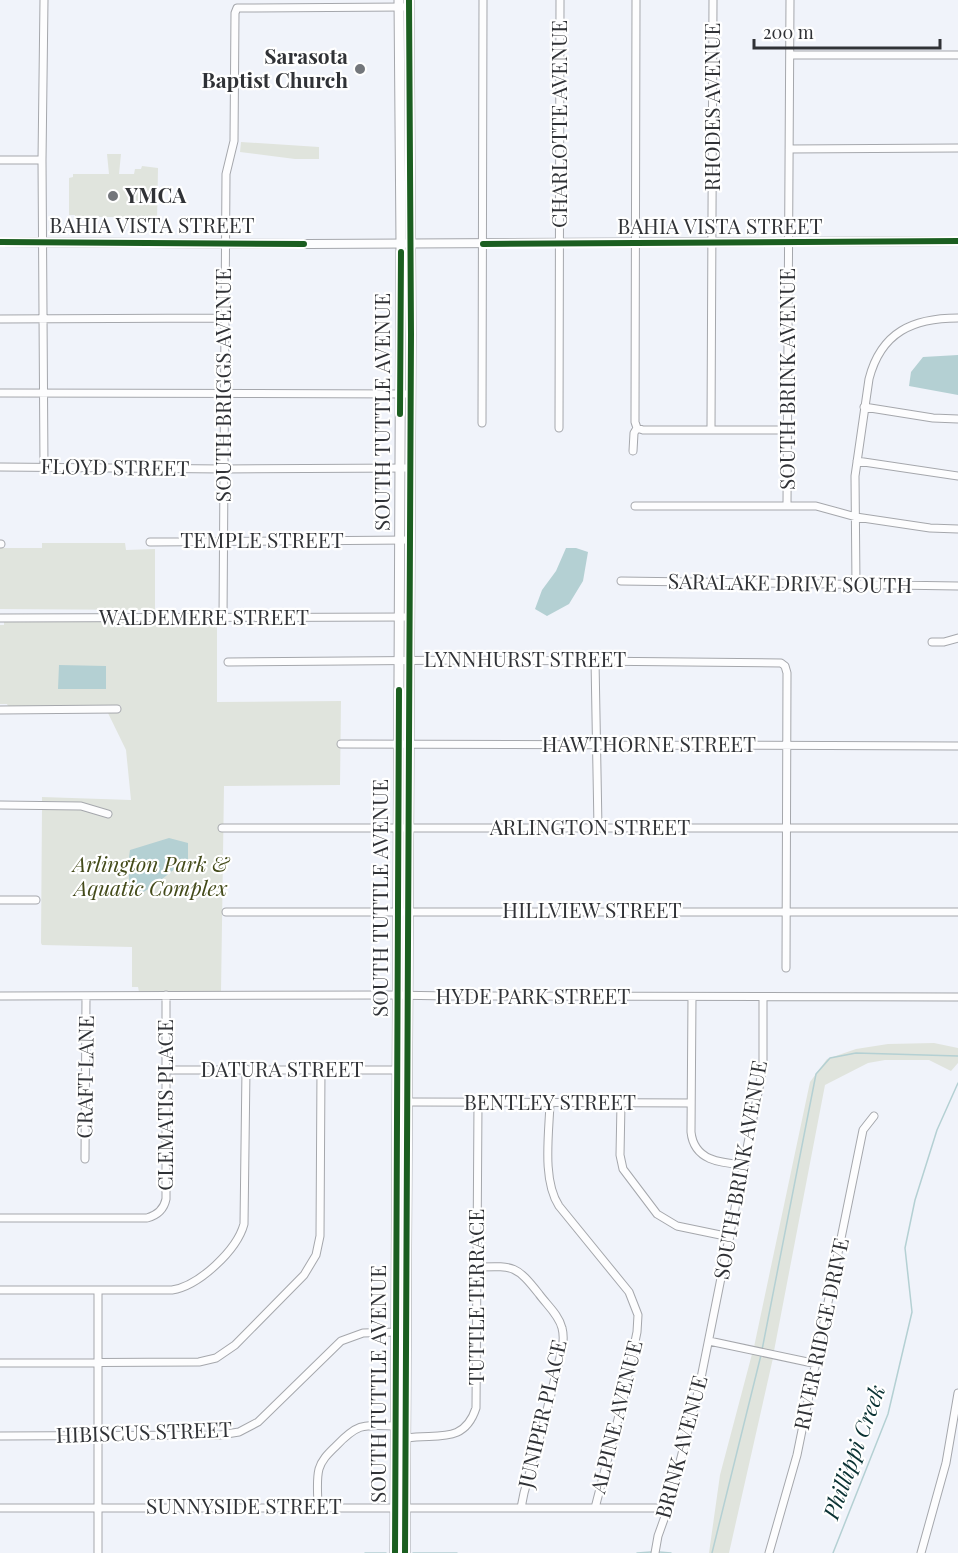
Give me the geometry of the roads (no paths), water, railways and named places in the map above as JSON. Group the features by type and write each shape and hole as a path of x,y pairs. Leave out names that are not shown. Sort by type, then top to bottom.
{"main road":[{"name":"SOUTH TUTTLE AVENUE","path":"395,1553 399,617 410,394 399,3"},
{"name":"SOUTH TUTTLE AVENUE","path":"405,468 400,394 406,244 409,3"},
{"name":"SOUTH TUTTLE AVENUE","path":"404,540 410,660 405,1553"}],"street":[{"path":"44,0 42,160 44,467"},
{"path":"482,423 483,0"},
{"name":"CHARLOTTE AVENUE","path":"559,428 560,0"},
{"path":"633,451 634,433 637,428 635,422 636,0"},
{"name":"RHODES AVENUE","path":"711,430 713,0"},
{"name":"SOUTH BRINK AVENUE","path":"788,506 789,0"},
{"path":"399,3 409,3"},
{"name":"SOUTH BRIGGS AVENUE","path":"223,619 226,174 234,141 235,13 237,8 399,3"},
{"path":"790,55 958,55"},
{"path":"789,149 958,148"},
{"path":"0,160 42,160"},
{"name":"BAHIA VISTA STREET","path":"0,242 483,244 958,241"},
{"path":"0,318 224,318"},
{"path":"856,585 857,461 864,407 873,365 879,353 892,338 916,323 937,318 958,318"},
{"path":"0,393 410,394"},
{"path":"864,407 933,418 958,419"},
{"path":"637,428 643,430 788,430"},
{"path":"857,461 958,476"},
{"name":"FLOYD STREET","path":"0,467 405,468"},
{"path":"635,506 824,507 856,517 930,528 958,529"},
{"name":"TEMPLE STREET","path":"150,542 404,540"},
{"name":"SARALAKE DRIVE SOUTH","path":"621,581 958,586"},
{"name":"WALDEMERE STREET","path":"0,618 409,617"},
{"path":"932,642 944,642 958,638"},
{"path":"595,660 598,828"},
{"name":"LYNNHURST STREET","path":"228,662 777,661 784,666 787,673 786,745"},
{"path":"0,710 117,710"},
{"name":"HAWTHORNE STREET","path":"341,744 958,746"},
{"path":"786,745 786,968"},
{"path":"0,805 81,806 108,814"},
{"name":"ARLINGTON STREET","path":"222,828 958,828"},
{"path":"0,900 36,900"},
{"name":"HILLVIEW STREET","path":"226,912 958,912"},
{"name":"CLEMATIS PLACE","path":"0,1218 147,1218 159,1212 166,1199 166,995"},
{"name":"HYDE PARK STREET","path":"0,996 958,997"},
{"name":"CRAFT LANE","path":"85,1159 86,996"},
{"path":"692,997 691,1136 696,1148 711,1160 744,1166"},
{"name":"SOUTH BRINK AVENUE","path":"709,1341 762,1073 763,997"},
{"path":"0,1363 194,1363 216,1358 235,1345 307,1272 316,1254 320,1236 321,1069"},
{"path":"0,1290 172,1290 189,1286 201,1278 237,1241 246,1216 246,1070"},
{"name":"DATURA STREET","path":"167,1071 398,1070"},
{"name":"BENTLEY STREET","path":"409,1102 691,1102"},
{"name":"TUTTLE TERRACE","path":"407,1438 451,1435 465,1427 474,1414 477,1400 478,1103"},
{"name":"ALPINE AVENUE","path":"550,1103 549,1177 553,1194 559,1206 629,1292 638,1316 638,1332 622,1404 595,1508"},
{"path":"621,1103 621,1161 628,1177 663,1218 677,1226 729,1237"},
{"name":"RIVER RIDGE DRIVE","path":"770,1553 797,1455 863,1130 873,1116"},
{"name":"JUNIPER PLACE","path":"477,1267 504,1266 521,1272 557,1316 563,1330 563,1345 521,1508"},
{"path":"98,1290 98,1552"},
{"name":"HIBISCUS STREET","path":"0,1436 220,1435 239,1432 263,1418 342,1341 363,1334 397,1332"},
{"path":"709,1341 817,1364"},
{"name":"BRINK AVENUE","path":"656,1551 690,1424 709,1341"},
{"path":"921,1553 954,1441 958,1393"},
{"path":"318,1508 318,1474 325,1457 347,1434 358,1427 396,1426"},
{"name":"SUNNYSIDE STREET","path":"0,1508 668,1508"}],"water":[{"path":"958,355 958,395 909,386 911,372 923,357"},
{"path":"566,548 588,552 583,581 569,604 547,616 535,609 542,590 556,571"},
{"path":"59,665 106,666 106,689 58,689"},
{"path":"169,838 188,843 188,859 158,883 138,895 130,890 128,865 130,850"}],"waterway":[{"path":"762,1350 816,1074 830,1058 856,1053 958,1056"},
{"name":"Phillippi Creek","path":"833,1553 888,1414 912,1312 905,1248 915,1200 937,1130 958,1083"},
{"path":"712,1553 761,1355"},
{"path":"637,1553 651,1552"},
{"path":"659,1552 671,1553"},
{"path":"365,1553 386,1553"},
{"path":"413,1553 457,1553"}],"place":[{"name":"Sarasota Baptist Church","path":"360,69"},
{"name":"YMCA","path":"113,196"}],"park label":[{"name":"Arlington Park & Aquatic Complex","path":"151,877"}]}
